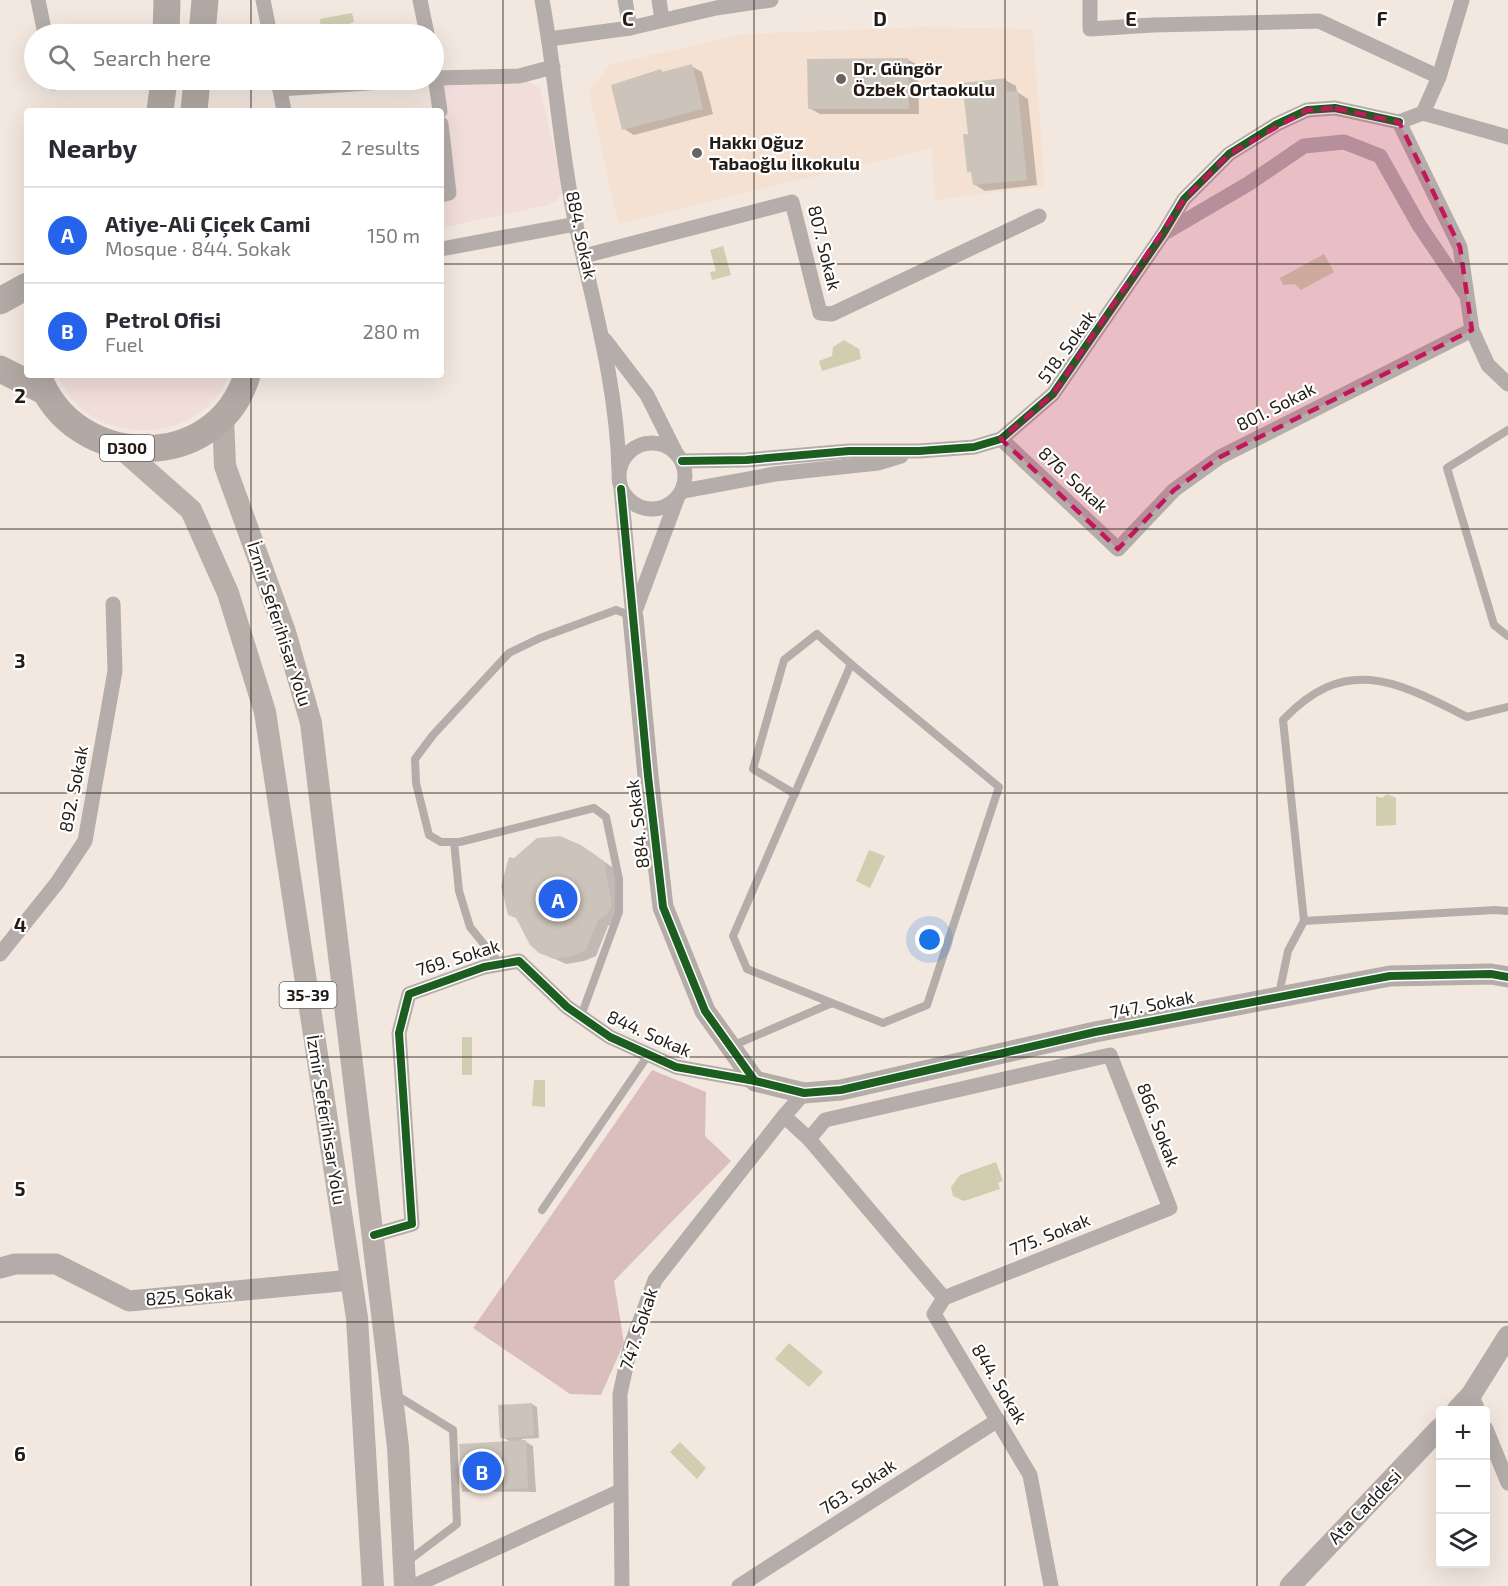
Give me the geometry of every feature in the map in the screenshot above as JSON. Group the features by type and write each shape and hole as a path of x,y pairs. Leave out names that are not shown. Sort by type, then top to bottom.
{"highway":[{"path":"166,24 167,0"},
{"path":"203,24 206,0"},
{"path":"160,108 163,90"},
{"path":"194,108 196,90"},
{"path":"0,301 24,287"},
{"path":"0,369 24,377"},
{"path":"26,378 41,383"},
{"name":"D300","path":"41,383 63,417 90,437 121,448 158,449 194,438 223,416 244,387 247,378"}],"main road":[{"name":"İzmir Seferihisar Yolu","path":"223,416 225,466 285,632 311,723 392,1392 405,1586"},
{"name":"İzmir Seferihisar Yolu","path":"121,448 191,510 228,593 265,712 357,1318 373,1586"}],"street":[{"path":"38,0 43,24"},
{"path":"263,0 268,24"},
{"path":"420,0 425,24"},
{"name":"884. Sokak","path":"542,0 576,224 604,339 618,432 619,471"},
{"path":"625,0 630,28"},
{"path":"659,0 662,19"},
{"path":"549,39 630,28 715,4 771,0"},
{"path":"1090,0 1090,29 1319,21 1440,77"},
{"path":"1422,113 1440,77 1462,0"},
{"path":"444,74 519,76 553,67"},
{"path":"280,90 283,108"},
{"path":"437,90 440,108"},
{"name":"518. Sokak","path":"679,457 746,460 849,451 919,451 974,447 1001,439 1053,394 1163,234 1184,199 1229,154 1287,119 1307,110 1335,108 1399,122"},
{"path":"1508,137 1422,113 1399,122 1460,247 1472,330 1488,365 1508,384"},
{"path":"1163,234 1248,184 1304,146 1344,142 1380,156 1419,225 1465,293"},
{"path":"444,176 445,194"},
{"name":"807. Sokak","path":"584,256 792,202 820,313 832,314 1039,216"},
{"path":"444,248 576,224"},
{"name":"801. Sokak","path":"1118,549 1174,490 1220,458 1472,330"},
{"path":"604,339 647,395 685,471 680,495 633,616"},
{"name":"876. Sokak","path":"1001,439 1118,549"},
{"path":"679,457 658,443 648,443 629,452 619,471 621,489 627,498 646,510 669,506 680,495"},
{"name":"518. Sokak","path":"680,495 775,474 878,463 919,451"},
{"name":"884. Sokak","path":"621,489 648,776 663,907 705,1011 755,1082"},
{"name":"892. Sokak","path":"0,954 57,883 85,842 115,671 113,604"},
{"name":"769. Sokak","path":"374,1235 412,1224 399,1033 409,993 484,967 519,961"},
{"name":"844. Sokak","path":"519,961 581,1016 610,1037 676,1067 755,1082"},
{"name":"747. Sokak","path":"804,1093 841,1090 1095,1032 1279,995 1390,976 1491,974 1508,977"},
{"name":"866. Sokak","path":"809,1138 825,1120 1110,1055 1170,1208"},
{"path":"755,1082 804,1093 784,1116 809,1138 944,1298"},
{"name":"747. Sokak","path":"622,1586 620,1394 630,1348 655,1280 784,1116"},
{"name":"775. Sokak","path":"944,1298 1170,1208"},
{"name":"825. Sokak","path":"0,1268 15,1264 56,1264 129,1301 351,1280"},
{"name":"844. Sokak","path":"944,1298 934,1314 1030,1475 1051,1586"},
{"path":"1475,1403 1508,1336"},
{"name":"763. Sokak","path":"739,1586 998,1420"},
{"name":"Ata Caddesi","path":"1290,1586 1436,1432"},
{"path":"1490,1441 1508,1483"},
{"path":"414,1586 620,1491"}],"lane":[{"path":"1508,430 1447,468 1494,625 1508,636"},
{"path":"581,1016 619,912 620,879 606,818 594,808 454,842 441,842 429,835 416,783 415,759 433,735 509,653 540,638 616,610 633,616"},
{"path":"795,794 753,770 784,660 818,634 999,787 927,1005 883,1023 747,969 733,936 795,794 851,664"},
{"path":"1279,995 1288,951 1304,921 1283,720 1318,690 1366,678 1409,687 1467,717 1508,707"},
{"path":"454,842 459,891 470,927 500,964"},
{"path":"1304,921 1496,910 1508,912"},
{"path":"730,1047 832,1003"},
{"path":"542,1210 649,1054"},
{"path":"392,1392 453,1430 457,1524 405,1563"}],"highlighted area":[{"path":"1335,108 1399,122 1460,247 1472,330 1220,457 1174,490 1118,549 1001,439 1053,394 1184,199 1229,154 1307,110"}],"shaded area":[{"path":"352,13 354,22 320,24 320,19"},
{"path":"924,27 1033,29 1045,186 935,200 931,148 618,224 589,92 609,65 743,34"},
{"path":"519,76 540,88 564,190 555,202 444,227 444,199 449,193 444,149 444,108 439,108 437,90 444,90 444,78"},
{"path":"723,246 731,275 712,280 710,272 716,271 710,250"},
{"path":"1324,254 1334,272 1301,290 1295,284 1283,285 1280,278"},
{"path":"844,340 859,349 861,359 822,371 819,361 832,356 833,347"},
{"path":"60,378 227,378 215,399 194,416 170,427 143,430 117,427 92,416 72,399"},
{"path":"1387,794 1396,798 1396,825 1376,826 1376,796 1382,798"},
{"path":"869,850 885,856 870,888 856,881"},
{"path":"462,1037 472,1037 472,1075 462,1075"},
{"path":"652,1070 706,1092 705,1136 731,1161 614,1281 624,1343 601,1395 570,1394 473,1328"},
{"path":"534,1080 545,1080 545,1107 532,1106"},
{"path":"996,1162 1003,1181 998,1183 1000,1189 964,1201 953,1196 951,1187 960,1175"},
{"path":"789,1343 823,1372 809,1387 775,1359"},
{"path":"680,1442 706,1468 697,1479 670,1452"}],"building":[{"name":"Dr. Güngör Özbek Ortaokulu","path":"908,58 909,109 808,109 807,59"},
{"name":"Hakkı Oğuz Tabaoğlu İlkokulu","path":"692,64 703,109 622,130 611,85 661,69 662,72"},
{"path":"1006,78 1007,92 1018,91 1027,180 973,185 971,172 967,172 963,134 968,134 962,83"},
{"path":"560,836 581,845 604,861 612,905 607,915 598,920 586,950 573,956 554,959 539,953 530,945 516,918 508,915 501,886 509,857 514,858 537,838"},
{"path":"532,1403 534,1436 500,1438 498,1405"},
{"path":"526,1440 528,1488 462,1492 459,1444"}],"cycle path":[{"path":"682,461 746,460 849,451 919,451 974,447 1001,439 1053,394 1163,234 1184,199 1229,154 1277,124 1307,110 1335,108 1399,122"},
{"path":"621,489 648,776 663,907 705,1011 755,1081 804,1093 841,1090 1095,1032 1390,976 1491,974 1508,977"},
{"path":"374,1235 412,1224 399,1033 409,994 484,967 519,961 567,1007 610,1037 676,1067 755,1081"}],"place":[{"name":"Dr. Güngör Özbek Ortaokulu","path":"841,79"},
{"name":"Hakkı Oğuz Tabaoğlu İlkokulu","path":"697,153"},
{"name":"Atiye-Ali Çiçek Cami","path":"558,899"},
{"name":"Petrol Ofisi","path":"482,1471"}]}
